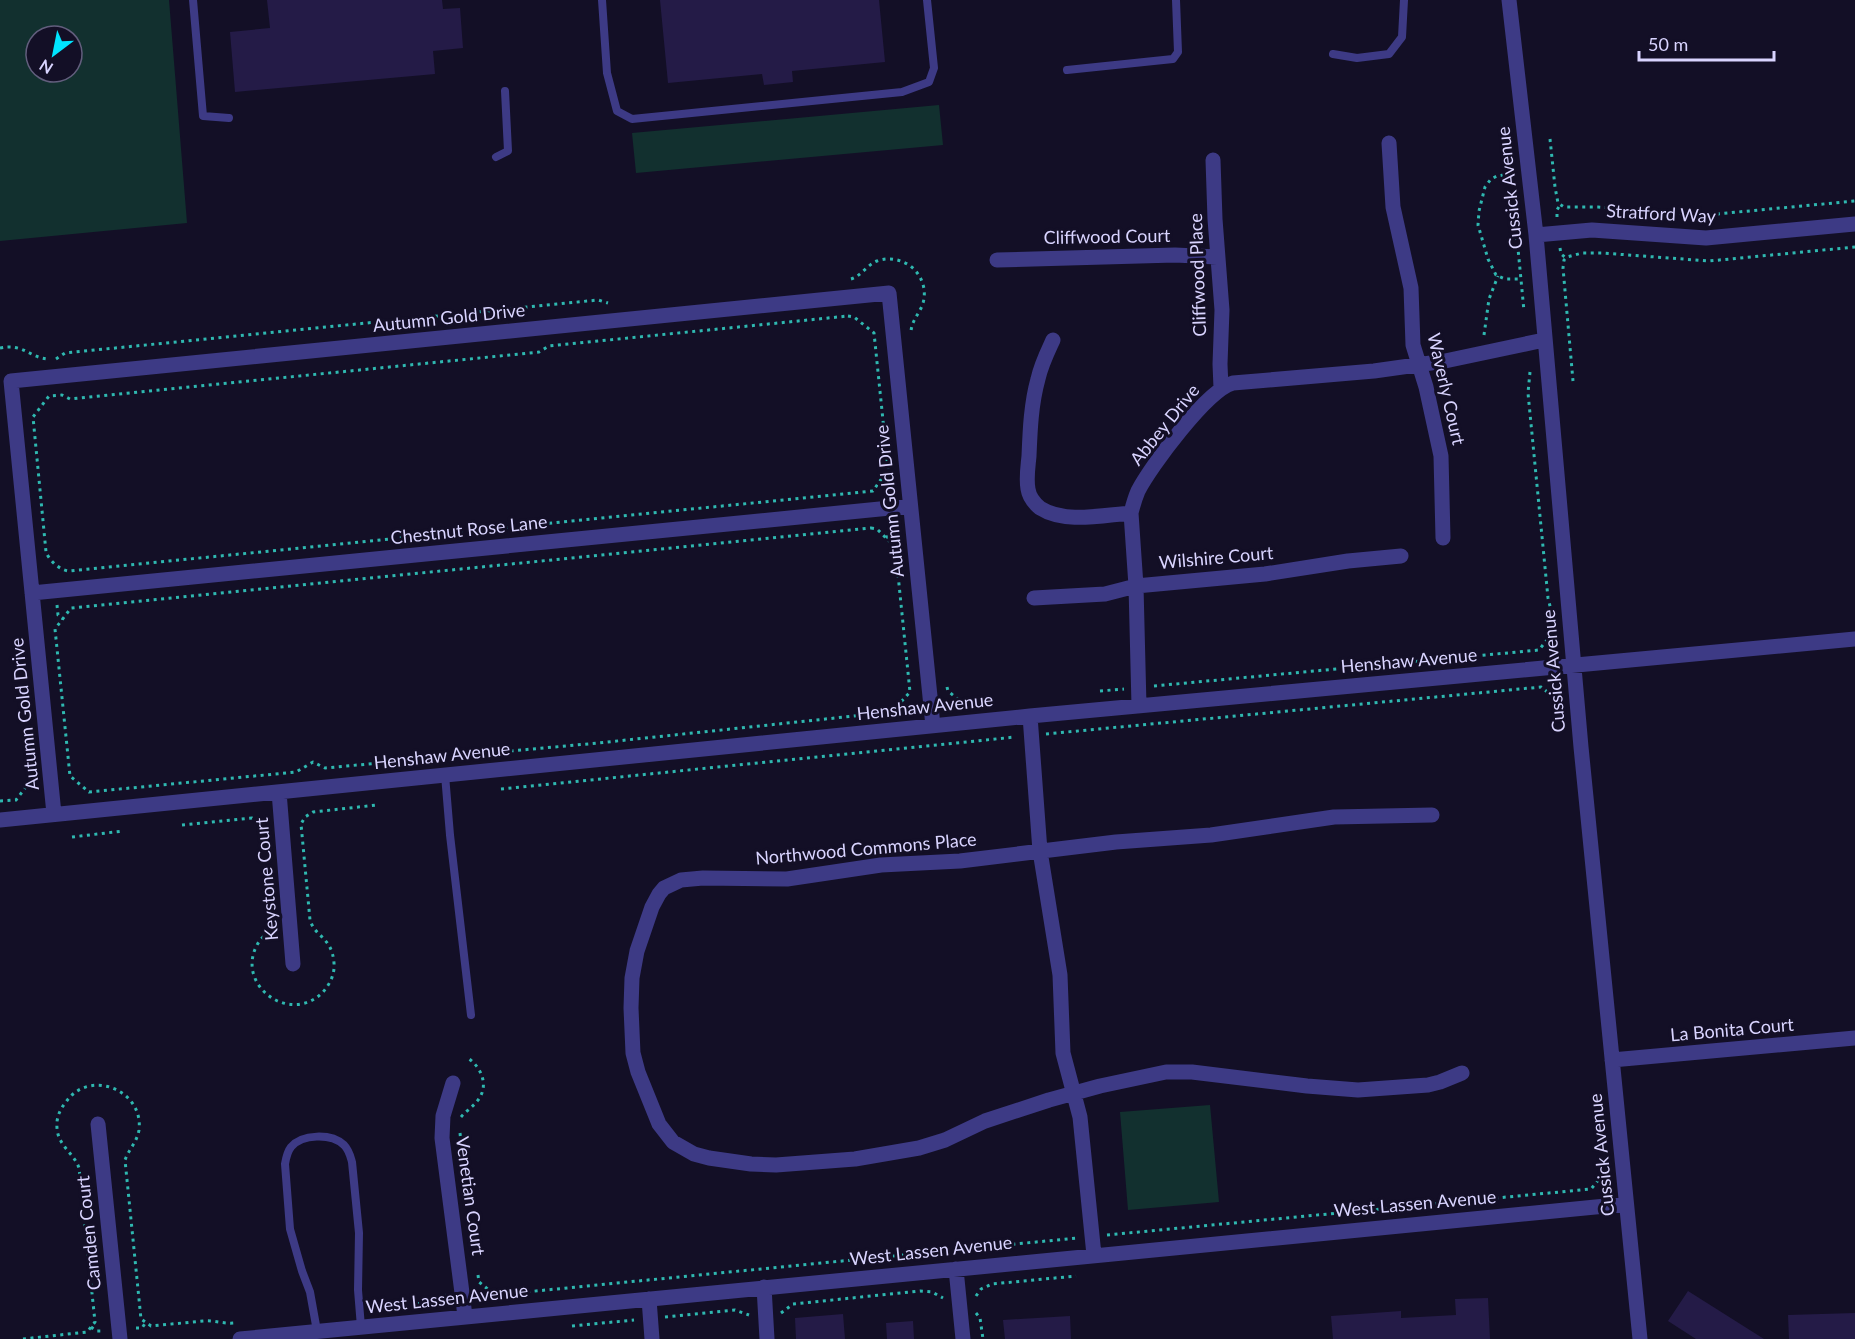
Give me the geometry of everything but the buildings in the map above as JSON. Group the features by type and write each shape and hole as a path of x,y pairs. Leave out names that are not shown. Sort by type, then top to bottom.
{"street":[{"name":"Cussick Avenue","path":"1509,0 1536,235 1573,666 1640,1339"},
{"name":"Waverly Court","path":"1389,142 1393,207 1411,288 1413,345 1441,456 1443,538"},
{"name":"Cliffwood Place","path":"1213,160 1217,257 1222,310 1221,388"},
{"name":"Stratford Way","path":"1536,235 1593,230 1706,238 1855,224"},
{"name":"Cliffwood Court","path":"997,260 1175,255 1217,257"},
{"name":"Autumn Gold Drive","path":"54,814 11,381 889,293 933,726"},
{"path":"1053,340 1041,367 1035,391 1030,432 1028,476 1030,496 1040,508 1059,514 1083,516 1131,513"},
{"name":"Abbey Drive","path":"1139,706 1136,586 1131,513 1138,492 1150,471 1190,420 1221,388 1233,383 1419,365 1545,340"},
{"name":"Chestnut Rose Lane","path":"32,593 910,506"},
{"name":"Wilshire Court","path":"1034,598 1105,594 1136,586 1265,574 1348,561 1401,556"},
{"name":"Henshaw Avenue","path":"0,820 1030,716 1855,639"},
{"path":"1030,716 1040,850 1058,956 1064,1053 1080,1117 1094,1255"},
{"name":"Keystone Court","path":"279,792 294,964"},
{"name":"Northwood Commons Place","path":"1432,815 1335,817 1211,836 1116,842 960,861 881,865 787,879 690,878 672,883 664,888 655,900 635,957 631,1008 633,1053 638,1072 660,1124 673,1142 694,1154 751,1164 776,1165 827,1162 919,1148 939,1143 998,1116 1074,1092 1166,1072 1192,1072 1358,1090 1428,1084 1462,1073"},
{"name":"La Bonita Court","path":"1612,1060 1855,1038"},
{"name":"Venetian Court","path":"453,1083 442,1116 442,1138 465,1316"},
{"name":"Camden Court","path":"98,1124 120,1339"},
{"name":"West Lassen Avenue","path":"240,1339 362,1327 391,1332 465,1316 1626,1204"},
{"path":"956,1269 963,1339"},
{"path":"764,1287 767,1339"},
{"path":"649,1299 652,1339"}],"lane":[{"path":"193,0 203,116 229,118"},
{"path":"602,0 607,73 617,111 632,118 902,92 929,82 934,68 927,0"},
{"path":"1067,69 1173,59 1178,51 1176,0"},
{"path":"1333,54 1357,58 1389,54 1402,37 1404,0"},
{"path":"496,157 508,151 505,91"},
{"path":"446,776 450,835 471,1015"},
{"path":"317,1331 310,1292 290,1229 285,1164 290,1148 297,1141 306,1138 331,1138 342,1143 349,1151 359,1233 358,1290 362,1327"}],"path":[{"path":"1550,139 1558,203 1564,207 1598,207 1706,215 1855,201"},
{"path":"1510,167 1511,174 1497,177 1485,187 1479,219 1482,241 1494,272 1505,279 1521,279"},
{"path":"1514,205 1524,312"},
{"path":"1573,381 1563,268 1564,260 1570,255 1602,253 1710,261 1855,247"},
{"path":"844,280 856,278 876,262 884,259 900,261 912,268 921,279 924,292 922,306 913,320 911,336"},
{"path":"1484,335 1489,299 1498,276"},
{"path":"0,348 20,348 42,359 57,359 65,353 598,300 609,304"},
{"path":"854,316 874,333 888,469 873,491 859,493 64,571 48,558 46,552 33,417 49,396 62,395 70,399 539,352 549,346 854,316"},
{"path":"1527,344 1530,374 1528,393 1548,598 1552,614"},
{"path":"877,529 896,548 910,692 892,712 846,717 325,768 313,762 297,772 89,792 70,776 55,629 71,608 877,529"},
{"path":"1095,692 1539,650 1554,630 1554,622"},
{"path":"947,680 948,691 965,705"},
{"path":"501,789 1541,687 1561,703"},
{"path":"0,801 16,800 33,780 32,771"},
{"path":"72,837 123,831"},
{"path":"463,1157 459,1123 463,1115 480,1098 483,1088 481,1072 468,1058"},
{"path":"22,1339 87,1332 95,1322 79,1167 63,1146 57,1126 60,1112 68,1098 80,1089 96,1085 111,1087 125,1095 134,1105 139,1119 137,1139 125,1160 141,1319 151,1326 203,1320 224,1324 236,1323"},
{"path":"477,1273 479,1281 495,1295 1591,1189 1606,1171"},
{"path":"974,1302 981,1289 992,1284 1081,1275"},
{"path":"779,1317 784,1309 793,1304 921,1292 936,1294 945,1302"},
{"path":"409,1304 437,1301 448,1293"},
{"path":"974,1309 980,1318 982,1339"}],"green space":[{"path":"0,0 169,0 187,223 0,241"},
{"path":"939,105 943,145 636,173 632,133"},
{"path":"1210,1105 1219,1202 1128,1210 1120,1112"}]}
